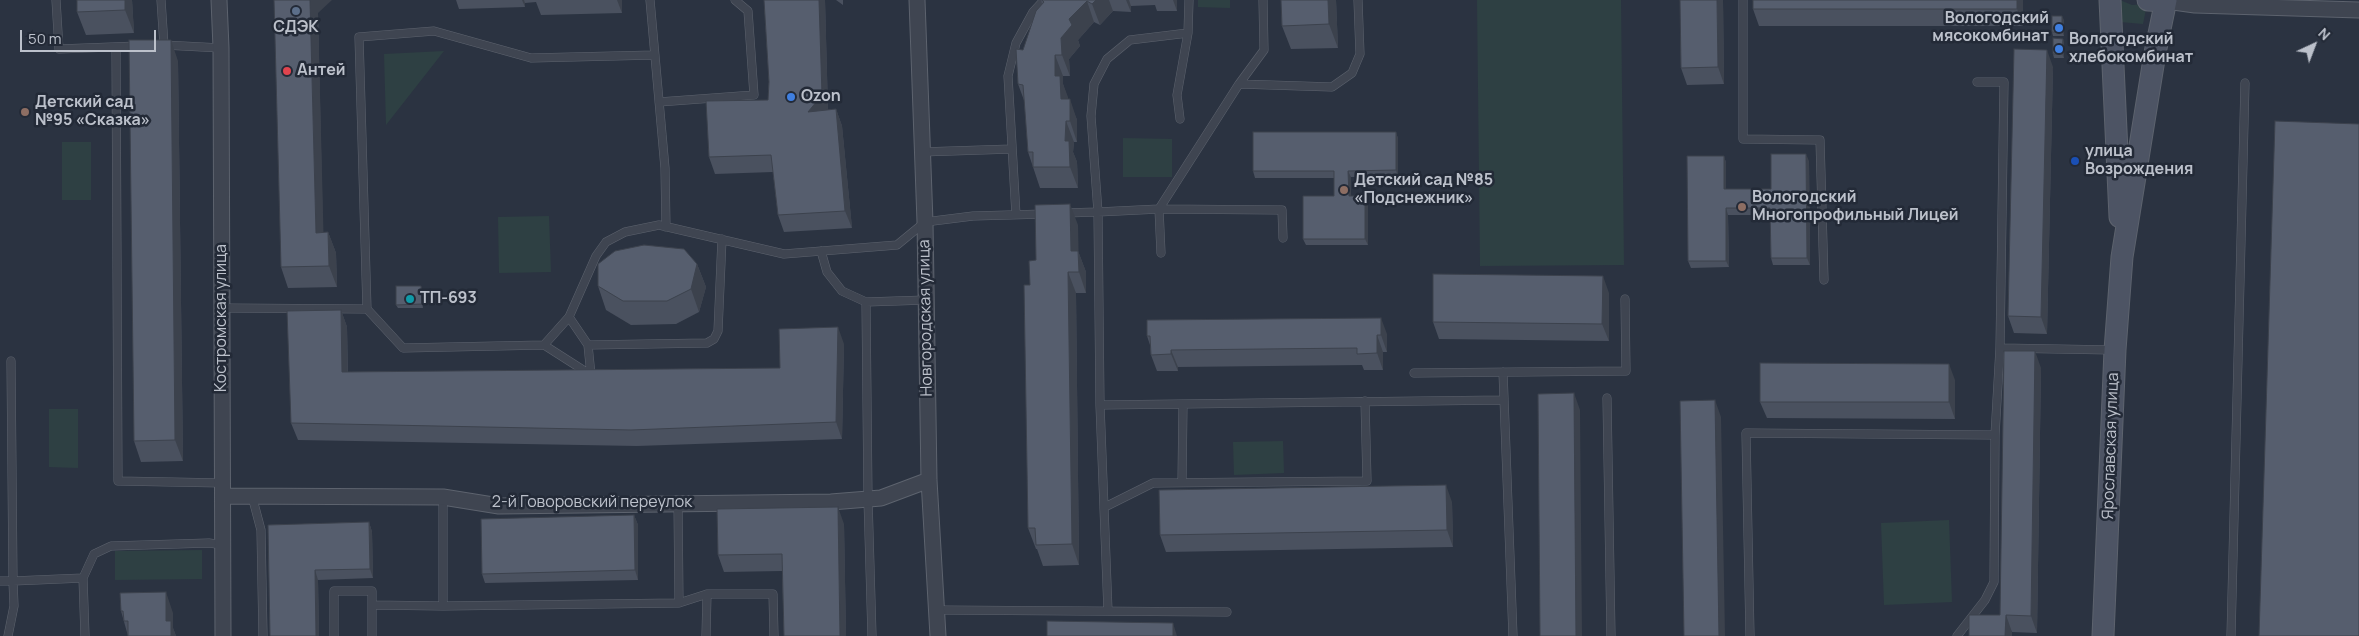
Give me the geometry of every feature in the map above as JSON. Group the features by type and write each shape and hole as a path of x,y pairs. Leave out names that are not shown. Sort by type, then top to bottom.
{"street":[{"name":"Костромская улица","path":"219,0 221,48 223,636"},
{"name":"Новгородская улица","path":"918,0 921,152 925,222 929,480 938,636"},
{"name":"Ярославская улица","path":"2110,0 2122,257"},
{"name":"Ярославская улица","path":"2103,636 2115,350 2122,257 2155,54 2160,0"},
{"path":"2160,0 2195,5 2359,10"},
{"name":"2-й Говоровский переулок","path":"223,489 252,496 443,497 499,506 678,502 831,502 881,498 929,480"}],"lane":[{"path":"56,0 59,49 145,46"},
{"path":"161,0 164,46"},
{"path":"650,0 665,168 666,227"},
{"path":"659,102 754,95 748,11 735,0"},
{"path":"1016,215 1008,76 1016,43 1033,12 1044,0"},
{"path":"1180,119 1177,95 1188,33 1189,0"},
{"path":"1161,253 1159,210 1239,84 1264,50 1263,0"},
{"path":"1239,84 1332,87 1352,73 1360,54 1358,0"},
{"path":"1743,0 1743,139 1820,140 1824,280"},
{"path":"601,375 591,375 544,345 403,348 367,309 359,37 434,31 531,58 655,55"},
{"path":"1108,611 1100,405 1098,212 1091,116 1094,84 1107,59 1130,40 1188,33"},
{"path":"154,46 221,48"},
{"path":"116,47 118,482 223,489"},
{"path":"1957,636 1985,600 1994,582 2004,82 1977,82"},
{"path":"2231,636 2245,83"},
{"path":"921,152 1012,149"},
{"path":"544,345 569,317 580,294 587,272 606,242 626,232 659,226 784,254 897,246 925,222 973,216 1159,210 1282,210 1283,238"},
{"path":"588,345 707,343 714,338 718,331 722,239"},
{"path":"821,251 827,272 842,291 866,302 926,300"},
{"path":"1414,373 1626,371 1625,299"},
{"path":"866,302 868,499 872,636"},
{"path":"222,308 367,309"},
{"path":"569,317 588,345 591,375"},
{"path":"2000,348 2115,350"},
{"path":"8,636 14,606 11,361"},
{"path":"1503,372 1513,636"},
{"path":"1607,398 1611,636"},
{"path":"1100,405 1504,400"},
{"path":"1105,507 1153,483 1367,481 1365,402"},
{"path":"1182,482 1183,404"},
{"path":"1750,636 1746,433 1996,435"},
{"path":"252,496 261,530 263,636"},
{"path":"443,497 443,606"},
{"path":"678,502 679,603"},
{"path":"85,636 84,578 94,554 111,546 224,544"},
{"path":"0,581 84,578"},
{"path":"334,636 334,591 372,590 372,636"},
{"path":"372,605 679,603 707,594 773,594 774,636"},
{"path":"706,636 707,594"},
{"path":"936,610 1228,612"}],"shaded area":[{"path":"1198,0 1230,0 1230,8 1198,7"},
{"path":"1477,0 1621,0 1624,265 1480,266"},
{"path":"2120,0 2132,5 2147,4 2143,24 2120,22"},
{"path":"444,51 386,125 384,54"},
{"path":"1123,138 1172,139 1172,177 1123,177"},
{"path":"62,142 91,142 91,200 62,200"},
{"path":"549,216 551,272 499,273 498,217"},
{"path":"49,409 78,409 78,468 49,467"},
{"path":"1283,441 1284,473 1234,475 1233,442"},
{"path":"1949,520 1952,602 1884,605 1881,523"},
{"path":"202,550 202,579 115,580 115,551"}],"building":[{"path":"77,0 125,0 125,10 77,12"},
{"path":"274,0 310,0 316,233 328,232 329,266 281,267"},
{"path":"764,0 819,0 822,95 808,112 836,109 845,211 778,215 771,155 709,157 706,101 768,100 769,82"},
{"path":"1042,0 1096,0 1092,4 1087,1 1069,19 1072,25 1061,38 1062,55 1055,55 1055,76 1060,76 1061,99 1070,99 1070,121 1066,121 1065,141 1069,141 1070,167 1033,167 1033,152 1028,152 1023,85 1018,84 1016,49 1023,50 1036,11 1044,2"},
{"path":"1281,0 1328,0 1329,24 1282,26"},
{"path":"1680,0 1717,0 1718,67 1681,68"},
{"path":"1753,0 2017,0 2017,9 1753,9"},
{"path":"2052,16 2062,16 2062,32 2052,32"},
{"path":"2053,38 2063,39 2062,54 2053,54"},
{"path":"129,40 171,40 175,440 134,441"},
{"path":"2014,49 2047,50 2041,317 2008,316"},
{"path":"2275,121 2359,124 2359,636 2259,636"},
{"name":"Детский сад №85 «Подснежник»","path":"1253,132 1396,132 1396,170 1348,171 1349,196 1365,196 1365,239 1303,239 1303,196 1334,196 1334,171 1253,171"},
{"path":"1771,154 1806,154 1807,258 1771,258 1770,208 1726,208 1726,261 1688,261 1687,156 1724,156 1724,189 1771,189"},
{"path":"1070,204 1071,251 1078,251 1079,272 1068,272 1072,544 1036,545 1035,528 1028,528 1024,285 1030,285 1029,261 1036,260 1035,205"},
{"path":"644,245 684,249 697,264 691,289 667,301 623,301 598,286 598,264 615,251"},
{"path":"1433,274 1603,276 1602,324 1433,322"},
{"name":"ТП-693","path":"396,286 421,286 422,304 396,305"},
{"path":"341,310 342,372 780,368 779,329 838,327 836,422 631,430 291,423 287,311"},
{"path":"1381,318 1381,335 1377,335 1377,353 1357,354 1357,348 1171,350 1171,354 1151,355 1150,336 1147,336 1147,320"},
{"path":"2004,351 2035,351 2031,616 2006,615 2005,636 1969,636 1969,615 2000,615"},
{"path":"1760,363 1949,364 1949,402 1760,402"},
{"path":"1574,393 1576,636 1540,636 1538,394"},
{"path":"1715,400 1719,636 1684,636 1680,401"},
{"path":"1446,485 1447,530 1160,535 1159,490"},
{"path":"838,507 840,636 784,636 782,554 718,555 717,509"},
{"path":"634,515 635,570 482,574 481,519"},
{"path":"369,522 370,569 315,570 316,636 270,636 268,525"},
{"path":"166,592 166,621 171,621 171,636 128,636 128,621 124,621 123,611 121,611 120,593"},
{"path":"1047,621 1173,623 1173,636 1047,636"}],"place":[{"name":"СДЭК","path":"296,11"},
{"name":"Вологодский мясокомбинат","path":"2059,28"},
{"name":"Вологодский хлебокомбинат","path":"2059,49"},
{"name":"Антей","path":"287,71"},
{"name":"Ozon","path":"791,97"},
{"name":"Детский сад №95 «Сказка»","path":"25,112"},
{"name":"улица Возрождения","path":"2075,161"},
{"name":"Детский сад №85 «Подснежник»","path":"1344,190"},
{"name":"Вологодский Многопрофильный Лицей","path":"1742,207"},
{"name":"ТП-693","path":"410,299"}]}
